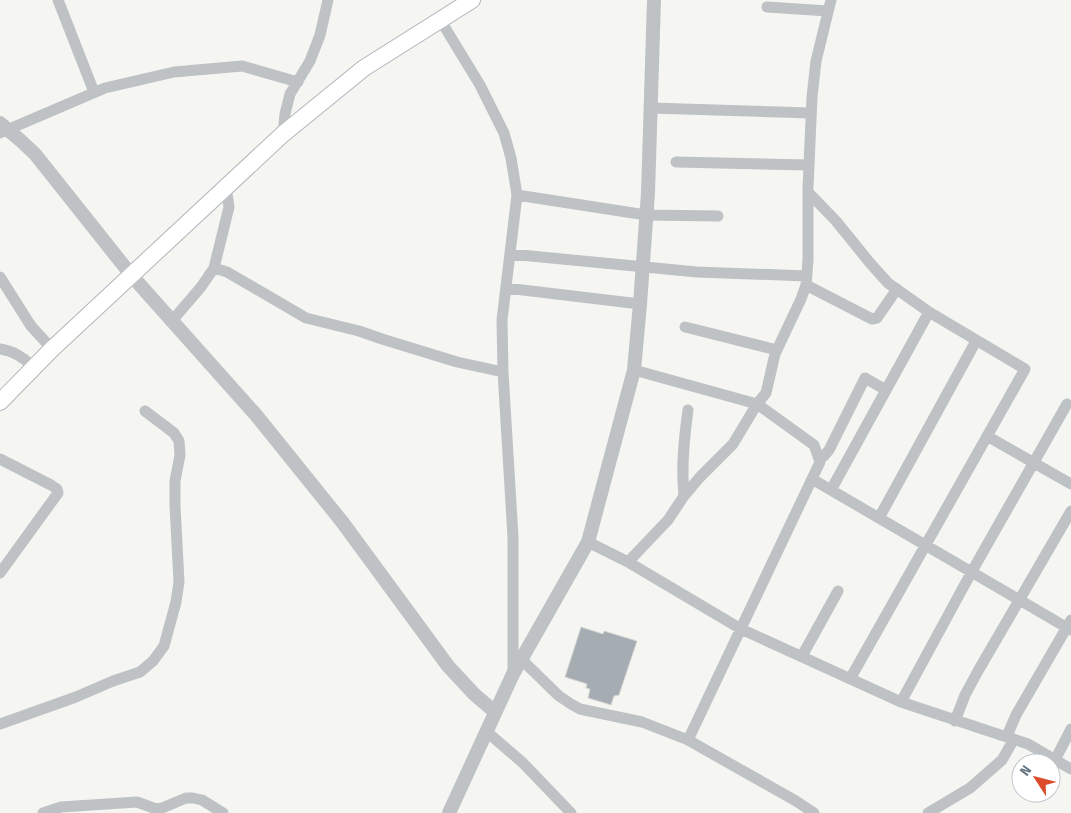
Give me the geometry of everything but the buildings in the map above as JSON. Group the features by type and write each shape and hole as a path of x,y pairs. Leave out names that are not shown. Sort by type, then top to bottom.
{"main road":[{"path":"0,402 52,349 283,134 364,68 472,0"}],"street":[{"path":"58,0 94,92"},
{"path":"283,134 284,114 288,101 310,61 320,35 328,0"},
{"path":"449,813 513,674 588,542 634,370 646,215 654,0"},
{"path":"628,562 668,520 700,477 734,444 757,404 766,393 770,369 801,299 806,280 808,260 810,112 816,61 829,6 767,6"},
{"path":"440,21 480,85 504,134 518,195 502,320 514,536 513,674"},
{"path":"298,82 242,66 174,72 131,81 94,92 3,128 46,168 171,322 256,415 343,523 448,666 474,694 495,712"},
{"path":"651,108 810,112"},
{"path":"676,162 809,165"},
{"path":"171,322 201,287 214,268 229,207 226,186"},
{"path":"808,192 836,221 888,283 929,312 1025,369 850,679"},
{"path":"518,195 646,215 718,216"},
{"path":"510,254 697,272 806,280 872,319 877,318 881,314 897,289"},
{"path":"214,268 227,272 306,318 359,331 456,362 504,372"},
{"path":"0,277 6,289 32,326 52,349"},
{"path":"506,288 640,304"},
{"path":"832,490 929,312"},
{"path":"685,327 777,350"},
{"path":"879,518 976,341"},
{"path":"0,349 20,355 34,367"},
{"path":"634,370 757,404 814,445 820,462 688,740"},
{"path":"819,458 824,456 829,450 865,378 886,390"},
{"path":"901,702 971,573 1067,404"},
{"path":"0,724 140,672 153,661 164,646 176,602 179,582 175,506 175,481 180,455 179,441 174,433 145,410"},
{"path":"684,496 682,474 688,410"},
{"path":"987,436 1071,484"},
{"path":"0,459 51,485 57,489 58,493 0,572"},
{"path":"812,479 1018,600 1070,626 1016,715 1002,760 970,788 928,813"},
{"path":"955,720 965,695 1071,510"},
{"path":"588,542 628,562 741,629 901,702 1010,737 1028,744 1043,753"},
{"path":"802,656 838,591"},
{"path":"522,660 559,696 580,709 642,722 688,740 814,813"},
{"path":"1059,753 1071,729"},
{"path":"487,732 523,763 571,813"},
{"path":"43,813 61,807 137,802 156,809 186,798 202,800 223,813"}]}
